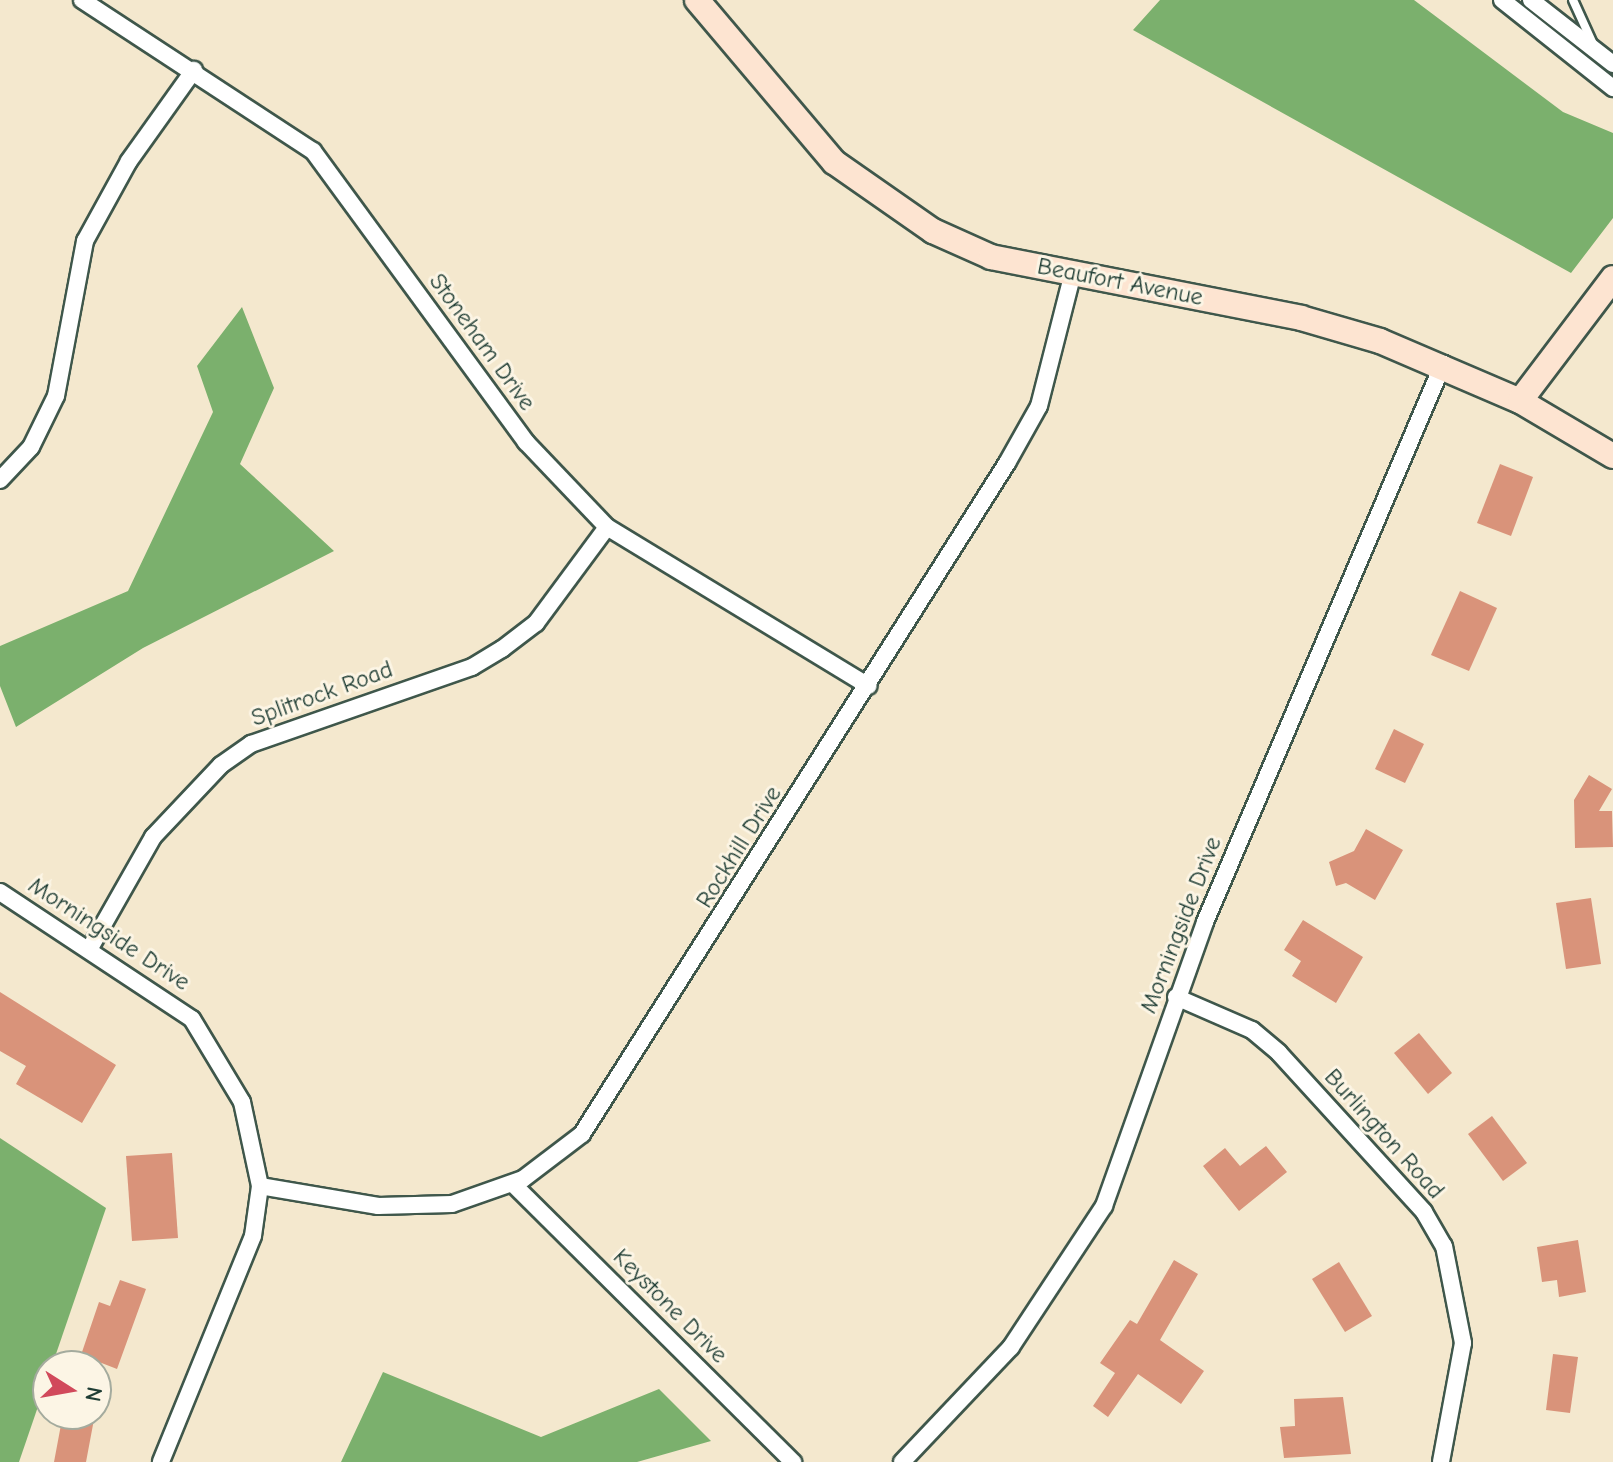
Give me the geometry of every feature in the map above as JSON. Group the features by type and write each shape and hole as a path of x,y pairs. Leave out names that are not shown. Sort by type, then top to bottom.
{"street":[{"name":"Stoneham Drive","path":"82,0 194,70 313,151 526,442 607,527 868,686"},
{"name":"Beaufort Avenue","path":"697,0 793,120 881,199 991,257 1301,318 1443,364 1520,401 1613,456"},
{"path":"1502,0 1613,88"},
{"path":"1531,0 1613,64"},
{"path":"0,480 31,447 56,396 85,241 129,161 194,70"},
{"name":"Rockhill Drive","path":"260,1186 403,1208 452,1204 513,1184 564,1151 598,1115 868,686 1039,406 1073,273"},
{"path":"1520,401 1613,278"},
{"name":"Morningside Drive","path":"902,1462 965,1400 1068,1268 1104,1206 1139,1120 1176,997 1443,364"},
{"name":"Splitrock Road","path":"90,948 153,837 221,765 251,744 472,667 502,649 536,623 607,527"},
{"name":"Morningside Drive","path":"0,892 90,948 192,1019 242,1102 260,1186 253,1236 222,1326 161,1462"},
{"name":"Burlington Road","path":"1176,997 1252,1030 1279,1053 1424,1212 1444,1246 1463,1343 1441,1462"},
{"name":"Keystone Drive","path":"513,1184 793,1462"}],"lane":[{"path":"1573,0 1594,49"}],"green space":[{"path":"1160,0 1414,0 1563,112 1613,133 1613,218 1571,273 1133,30"},
{"path":"242,307 274,388 240,464 334,551 143,648 16,727 0,686 0,646 128,591 213,412 197,366"},
{"path":"0,1138 106,1208 57,1350 32,1350 32,1424 19,1462 0,1462"},
{"path":"383,1372 541,1437 659,1389 711,1441 637,1462 341,1462"}],"building":[{"path":"1500,464 1533,477 1511,536 1477,523"},
{"path":"1460,591 1497,608 1469,671 1431,655"},
{"path":"1394,729 1424,744 1405,783 1375,769"},
{"path":"1589,775 1612,789 1599,811 1612,811 1613,847 1575,848 1574,800"},
{"path":"1366,829 1403,850 1375,900 1346,883 1336,886 1329,862 1354,851"},
{"path":"1591,898 1601,964 1566,969 1556,903"},
{"path":"1303,920 1363,957 1336,1003 1292,976 1301,961 1284,950"},
{"path":"0,992 116,1065 82,1123 16,1084 26,1066 0,1051"},
{"path":"1419,1033 1452,1073 1428,1094 1394,1053"},
{"path":"1492,1116 1527,1163 1503,1181 1468,1134"},
{"path":"1266,1146 1287,1172 1239,1211 1203,1166 1225,1148 1240,1166"},
{"path":"172,1153 178,1238 132,1241 126,1156"},
{"path":"1578,1240 1586,1292 1559,1297 1557,1280 1542,1282 1537,1247"},
{"path":"1174,1260 1198,1274 1160,1340 1204,1371 1181,1404 1138,1374 1108,1417 1093,1406 1115,1373 1100,1363 1130,1320 1137,1324"},
{"path":"1339,1262 1372,1316 1345,1332 1312,1279"},
{"path":"120,1280 146,1289 117,1369 112,1367 112,1350 83,1350 99,1302 110,1306"},
{"path":"1553,1354 1578,1357 1570,1413 1546,1410"},
{"path":"1343,1397 1351,1454 1284,1458 1280,1427 1295,1426 1294,1399"},
{"path":"60,1430 92,1430 86,1462 54,1462"}]}
